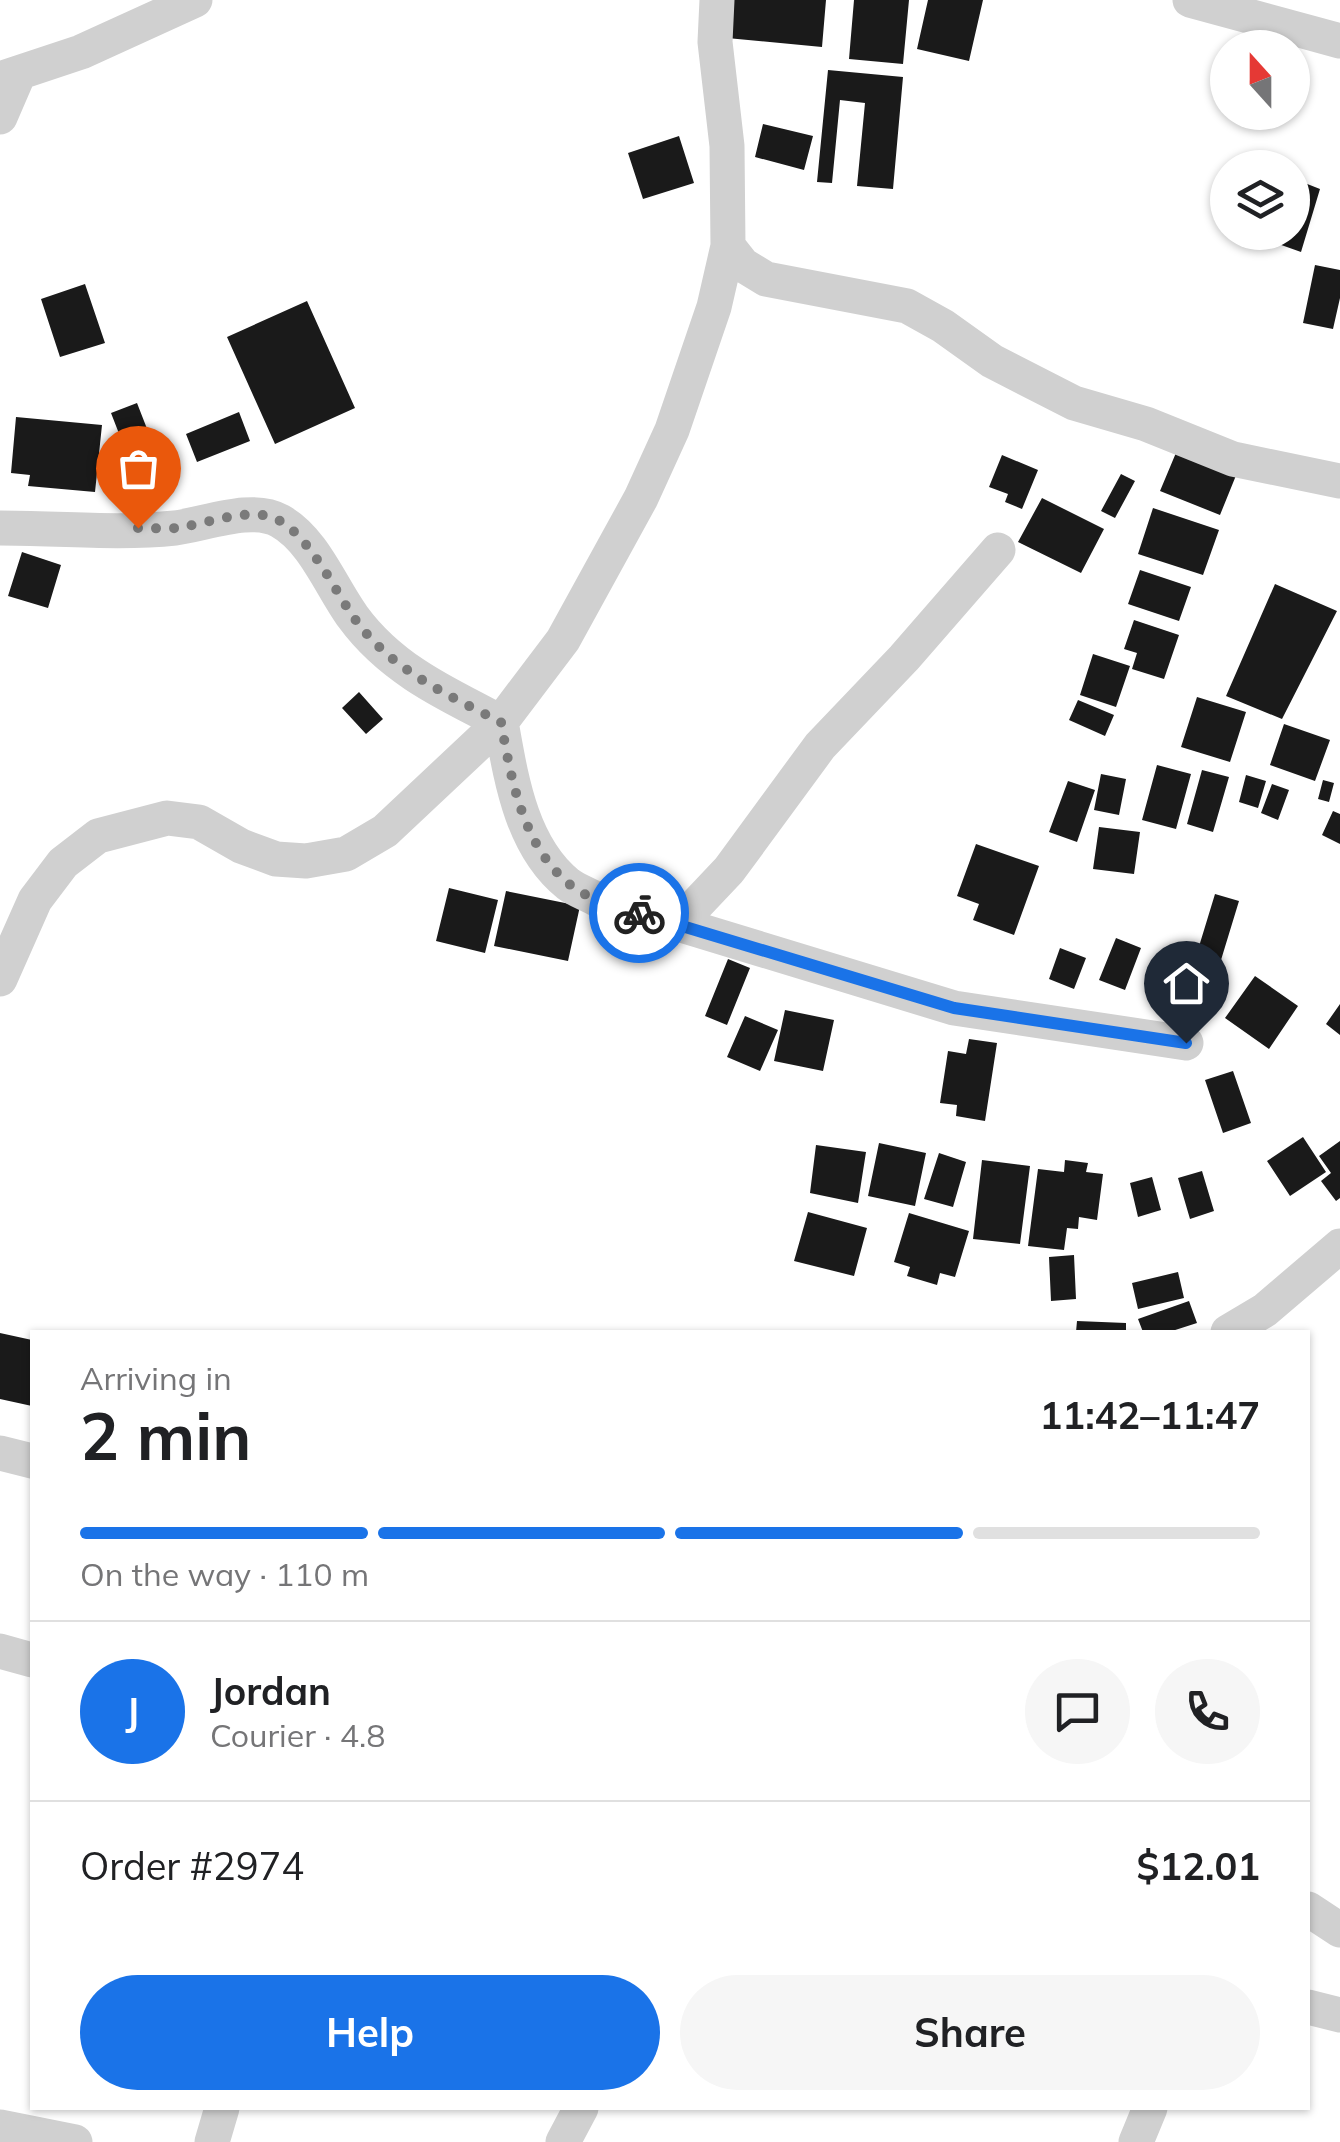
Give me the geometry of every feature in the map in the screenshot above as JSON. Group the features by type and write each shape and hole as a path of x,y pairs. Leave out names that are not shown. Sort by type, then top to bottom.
{"street":[{"path":"0,117 10,76 82,52 196,0"},
{"path":"0,979 36,900 63,863 98,836 167,818 199,822 241,846 276,859 306,860 346,854 385,832 501,722 563,640 641,498 672,430 702,349 728,246 727,146 715,42 716,0"},
{"path":"1190,0 1340,41"},
{"path":"728,246 743,265 766,279 907,306 992,361 1074,403 1146,424 1233,459 1340,481"},
{"path":"0,528 172,528 267,516 282,522 301,540 354,618 387,655 421,680 501,722"},
{"path":"677,924 730,870 820,746 904,658 998,550"},
{"path":"501,722 514,787 539,852 569,885 596,899 954,1008 1186,1043"},
{"path":"1231,1330 1265,1310 1340,1246"},
{"path":"0,1453 30,1460"},
{"path":"0,1650 30,1659"},
{"path":"1310,1910 1340,1930"},
{"path":"1310,2008 1340,2015"},
{"path":"212,2142 221,2110"},
{"path":"563,2142 580,2110"},
{"path":"1136,2142 1149,2110"},
{"path":"0,2127 73,2142"}],"building":[{"path":"731,0 826,0 822,47 727,38"},
{"path":"854,0 909,0 903,64 849,59"},
{"path":"928,0 983,0 969,61 917,49"},
{"path":"828,70 903,77 893,189 857,186 865,103 840,100 832,183 817,182"},
{"path":"763,124 813,136 804,170 755,157"},
{"path":"679,136 694,183 643,199 628,153"},
{"path":"1310,185 1320,189 1310,222"},
{"path":"1315,265 1340,270 1340,298 1333,329 1303,323"},
{"path":"85,284 105,343 60,357 41,299"},
{"path":"307,301 355,408 275,444 227,337"},
{"path":"137,403 151,439 125,449 111,413"},
{"path":"239,412 250,441 197,462 186,434"},
{"path":"16,417 102,425 95,492 28,486 30,475 11,473"},
{"path":"1178,448 1237,473 1220,515 1160,491"},
{"path":"1002,455 1038,470 1022,509 1005,502 1008,494 989,487"},
{"path":"1121,474 1135,481 1115,518 1101,511"},
{"path":"1042,498 1104,529 1081,573 1018,542"},
{"path":"1153,508 1219,530 1203,575 1138,554"},
{"path":"22,552 61,565 48,608 8,596"},
{"path":"1140,570 1191,587 1179,621 1128,604"},
{"path":"1275,584 1337,611 1282,719 1226,696"},
{"path":"1134,620 1179,635 1164,679 1132,669 1137,653 1124,649"},
{"path":"1093,654 1130,666 1116,707 1080,695"},
{"path":"359,692 383,719 366,734 342,708"},
{"path":"1197,697 1246,712 1230,762 1181,747"},
{"path":"1078,700 1114,715 1105,736 1069,720"},
{"path":"1284,724 1330,740 1315,781 1270,765"},
{"path":"1157,765 1191,774 1176,829 1142,820"},
{"path":"1202,770 1229,777 1213,832 1187,824"},
{"path":"1101,774 1126,779 1119,815 1094,810"},
{"path":"1246,775 1266,781 1258,808 1239,802"},
{"path":"1323,780 1334,783 1329,802 1318,799"},
{"path":"1068,781 1095,790 1077,842 1049,832"},
{"path":"1272,784 1289,790 1278,820 1261,813"},
{"path":"1333,811 1340,814 1340,844 1322,835"},
{"path":"1099,827 1140,832 1134,874 1093,869"},
{"path":"976,844 1039,866 1014,935 973,920 979,904 957,896"},
{"path":"449,888 498,900 485,953 436,941"},
{"path":"506,891 580,906 568,961 494,946"},
{"path":"1215,894 1239,901 1221,960 1197,953"},
{"path":"1116,938 1141,948 1125,990 1099,980"},
{"path":"1060,948 1086,958 1074,989 1049,979"},
{"path":"728,959 750,968 727,1025 705,1016"},
{"path":"1255,976 1298,1006 1269,1049 1225,1018"},
{"path":"1340,1004 1340,1035 1326,1024"},
{"path":"785,1010 834,1020 823,1071 774,1061"},
{"path":"745,1016 778,1030 760,1071 727,1057"},
{"path":"969,1039 997,1043 985,1121 956,1116 957,1105 940,1103 948,1051 966,1054"},
{"path":"1233,1071 1251,1123 1223,1133 1205,1080"},
{"path":"1303,1137 1326,1172 1290,1196 1267,1161"},
{"path":"1340,1141 1340,1198 1336,1201 1321,1181 1331,1173 1319,1156"},
{"path":"879,1143 926,1153 915,1206 868,1196"},
{"path":"816,1145 866,1152 858,1203 810,1193"},
{"path":"939,1153 966,1162 953,1207 924,1199"},
{"path":"982,1160 1030,1166 1020,1244 973,1239"},
{"path":"1065,1160 1088,1163 1086,1172 1103,1174 1097,1220 1079,1217 1078,1229 1067,1228 1064,1250 1028,1246 1038,1169 1064,1172"},
{"path":"1202,1171 1214,1211 1190,1219 1178,1178"},
{"path":"1152,1177 1161,1210 1138,1217 1130,1183"},
{"path":"808,1212 867,1228 854,1276 794,1261"},
{"path":"909,1213 969,1231 955,1277 940,1273 937,1285 907,1276 910,1267 894,1262"},
{"path":"1074,1255 1076,1299 1051,1301 1049,1257"},
{"path":"1178,1272 1184,1298 1138,1309 1132,1283"},
{"path":"1189,1301 1197,1323 1175,1330 1142,1330 1138,1319"},
{"path":"1077,1321 1126,1323 1126,1330 1076,1330"},
{"path":"0,1333 30,1340 30,1406 0,1399"}],"way so far":[{"path":"138,528 172,528 250,516 267,516 282,522 301,540 354,618 387,655 444,693 501,722 509,769 539,852 569,885 639,913"}],"route":[{"path":"639,913 954,1008 1186,1043"}]}
